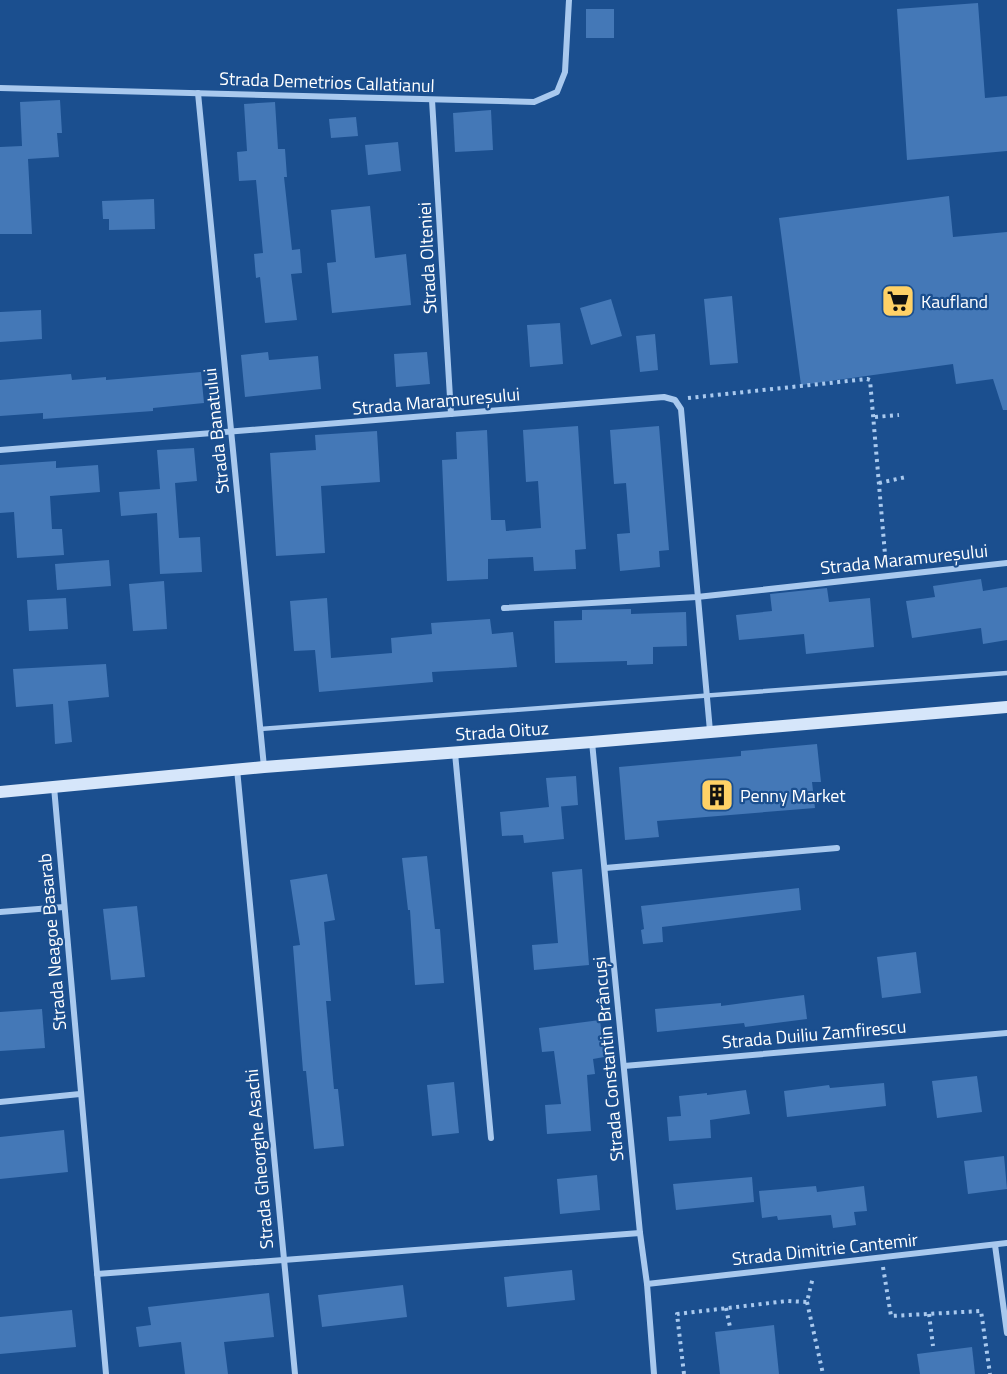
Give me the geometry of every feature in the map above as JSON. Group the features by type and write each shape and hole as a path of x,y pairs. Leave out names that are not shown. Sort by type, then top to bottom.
{"main road":[{"name":"Strada Oituz","path":"0,792 264,766 592,742 1007,706"}],"street":[{"name":"Strada Demetrios Callatianul","path":"0,88 534,102 557,92 565,72 569,0"},
{"name":"Strada Banatului","path":"198,93 264,766"},
{"name":"Strada Olteniei","path":"432,100 451,414"},
{"name":"Strada Maramureșului","path":"0,450 664,397 675,400"},
{"path":"675,400 681,409 710,731"},
{"name":"Strada Maramureșului","path":"504,608 698,597 1007,563"},
{"name":"Strada Constantin Brâncuși","path":"592,742 640,1233 647,1284 654,1374"},
{"path":"455,752 491,1138"},
{"name":"Strada Gheorghe Asachi","path":"237,770 283,1261 640,1233"},
{"name":"Strada Neagoe Basarab","path":"54,788 106,1374"},
{"path":"605,868 837,848"},
{"path":"0,912 64,907"},
{"name":"Strada Duiliu Zamfirescu","path":"624,1066 1007,1033"},
{"path":"0,1102 80,1094"},
{"name":"Strada Dimitrie Cantemir","path":"647,1284 1007,1244"},
{"path":"995,1245 1007,1333"},
{"path":"98,1274 283,1261 295,1374"}],"lane":[{"path":"260,729 1007,673"}],"path":[{"path":"675,400 867,379 872,384 887,576"},
{"path":"874,417 898,415"},
{"path":"879,483 906,477"},
{"path":"881,1258 891,1316 981,1311 990,1374"},
{"path":"816,1265 807,1302 823,1374"},
{"path":"684,1374 676,1314 787,1301 807,1302"},
{"path":"726,1308 730,1327"},
{"path":"929,1314 933,1346"}],"building":[{"path":"978,3 985,98 1007,96 1007,151 907,160 897,9"},
{"path":"586,9 614,9 614,38 586,38"},
{"path":"60,100 62,133 57,133 59,157 28,159 32,234 0,234 0,147 22,146 20,102"},
{"path":"275,102 278,149 285,149 287,177 284,177 292,250 300,249 302,273 291,274 297,320 265,323 260,277 256,278 254,254 263,253 256,180 239,181 237,152 247,151 244,104"},
{"path":"491,110 493,150 455,152 453,113"},
{"path":"356,117 358,136 331,138 329,119"},
{"path":"398,142 401,171 368,175 365,145"},
{"name":"Kaufland","path":"949,196 953,237 1007,232 1007,410 1003,410 993,379 956,384 953,364 801,385 779,218"},
{"path":"154,199 155,229 109,230 109,219 103,219 102,201"},
{"path":"370,206 375,258 406,254 411,305 332,313 327,263 336,262 331,210"},
{"path":"732,296 738,363 710,365 704,299"},
{"path":"611,299 622,336 591,345 580,308"},
{"path":"41,310 42,339 0,342 0,312"},
{"path":"560,323 563,364 530,367 527,325"},
{"path":"655,334 658,370 640,372 636,336"},
{"path":"268,352 269,360 318,356 321,389 245,397 241,355"},
{"path":"427,352 430,384 396,387 394,354"},
{"path":"201,372 204,403 153,408 153,411 43,419 43,413 0,416 0,380 71,374 72,380 106,377 106,380"},
{"path":"578,426 586,549 575,550 576,569 534,571 533,557 488,559 488,579 447,581 442,460 457,459 456,432 487,430 491,520 505,520 506,531 541,528 538,481 526,482 523,430"},
{"path":"659,426 669,550 659,551 660,567 620,571 617,534 630,533 626,483 614,484 610,430"},
{"path":"377,431 380,482 321,486 325,553 276,556 270,453 316,450 315,435"},
{"path":"194,448 197,481 175,483 179,538 200,537 202,572 160,574 157,513 121,516 119,492 160,489 157,450"},
{"path":"56,461 56,468 98,465 100,492 50,496 52,529 62,529 64,555 17,558 14,512 0,513 0,465"},
{"path":"109,560 111,586 57,590 55,564"},
{"path":"981,579 983,591 1007,587 1007,640 983,644 981,628 912,638 906,601 935,597 933,586"},
{"path":"164,581 167,629 133,631 129,584"},
{"path":"827,588 829,602 870,598 874,647 806,654 804,634 739,640 736,615 772,611 770,594"},
{"path":"66,598 68,629 29,631 27,600"},
{"path":"327,598 331,658 392,653 391,638 432,634 431,623 490,619 492,634 513,632 517,667 432,672 433,682 319,692 315,650 294,651 290,601"},
{"path":"631,609 631,614 686,612 687,646 653,647 653,664 627,665 627,661 555,663 554,621 582,620 582,610"},
{"path":"106,664 109,697 68,701 72,742 55,744 53,704 16,707 13,669"},
{"name":"Penny Market","path":"817,744 821,782 812,782 815,808 657,821 659,837 625,840 619,767 741,756 741,751"},
{"path":"576,776 578,805 561,806 564,839 524,843 523,835 502,836 500,812 549,807 546,778"},
{"path":"427,856 435,929 440,929 444,983 415,985 410,910 408,910 402,858"},
{"path":"582,869 589,965 534,970 532,945 558,943 552,872"},
{"path":"327,874 335,920 324,922 331,1001 326,1001 334,1089 338,1089 344,1146 314,1149 306,1071 303,1071 293,946 300,945 290,880"},
{"path":"799,888 801,910 662,927 663,942 643,944 641,906"},
{"path":"137,906 145,977 111,980 103,909"},
{"path":"916,952 921,993 882,998 877,957"},
{"path":"804,995 807,1019 745,1027 744,1023 657,1032 655,1009 721,1003 721,1006"},
{"path":"42,1009 45,1048 0,1051 0,1012"},
{"path":"600,1020 604,1057 593,1059 595,1074 587,1075 591,1131 547,1134 545,1105 561,1104 554,1051 542,1052 539,1028"},
{"path":"977,1076 982,1112 937,1118 932,1081"},
{"path":"454,1082 459,1133 432,1136 427,1085"},
{"path":"884,1083 886,1106 787,1117 784,1091 829,1085 830,1088"},
{"path":"746,1090 750,1114 710,1120 711,1138 669,1141 667,1117 681,1116 679,1096"},
{"path":"64,1130 68,1172 0,1179 0,1137"},
{"path":"1004,1156 1007,1189 968,1194 964,1161"},
{"path":"597,1175 600,1210 560,1214 557,1179"},
{"path":"752,1177 754,1202 676,1210 673,1184"},
{"path":"816,1186 817,1192 864,1186 867,1211 854,1212 856,1225 833,1228 831,1215 778,1220 777,1216 762,1218 759,1191"},
{"path":"572,1270 575,1300 507,1307 504,1277"},
{"path":"403,1285 407,1317 322,1327 318,1295"},
{"path":"269,1293 274,1337 224,1342 228,1374 185,1374 181,1342 139,1347 136,1327 151,1325 148,1307"},
{"path":"72,1310 76,1347 0,1354 0,1317"},
{"path":"774,1325 779,1374 720,1374 715,1332"},
{"path":"972,1347 975,1374 920,1374 917,1354"}],"place":[{"name":"Kaufland","path":"898,301"},
{"name":"Penny Market","path":"717,795"}]}
